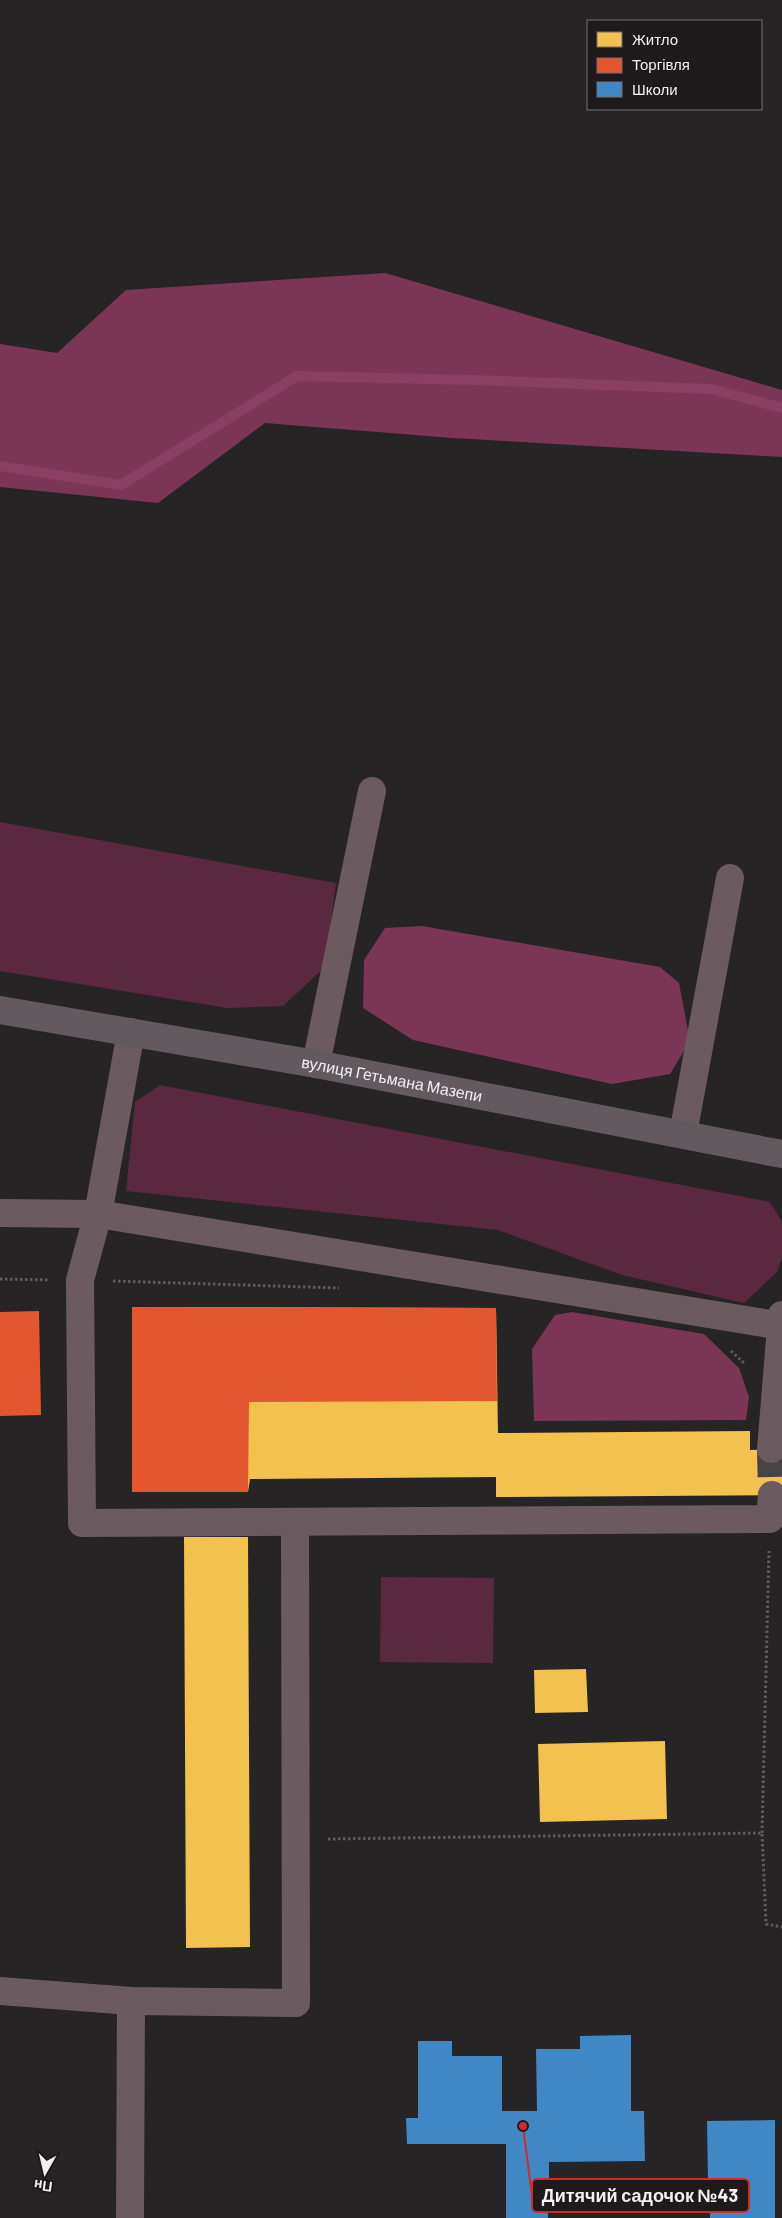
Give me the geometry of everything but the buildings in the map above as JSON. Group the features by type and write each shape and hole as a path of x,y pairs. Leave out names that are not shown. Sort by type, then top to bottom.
{"highway":[{"name":"вулиця Гетьмана Мазепи","path":"0,1010 316,1064 683,1134 781,1149"}],"lane":[{"path":"316,1064 372,791"},
{"path":"683,1134 730,878"},
{"path":"131,1032 98,1214 80,1280 82,1523 295,1522 771,1507"},
{"path":"0,1213 98,1214 781,1322 771,1449"},
{"path":"0,1991 131,2001 296,2004 294,1839 295,1522"},
{"path":"130,2218 131,2001"}],"path":[{"path":"194,1283 333,1288"},
{"path":"771,1507 762,1833 766,1924 782,1926"},
{"path":"294,1839 762,1833"}],"shaded area":[{"path":"385,273 782,390 782,457 452,438 265,423 158,503 0,487 0,344 57,353 126,290"},
{"path":"0,822 336,883 325,967 283,1006 227,1008 0,971"},
{"path":"422,926 660,967 679,983 690,1041 670,1074 612,1084 413,1040 363,1008 364,960 385,928"},
{"path":"160,1085 770,1202 782,1222 782,1257 777,1272 744,1303 622,1275 498,1230 126,1191 135,1102"},
{"path":"572,1312 704,1334 739,1368 749,1397 746,1420 534,1421 532,1349 555,1315"},
{"path":"381,1577 494,1578 493,1663 380,1662"}],"waterway":[{"path":"0,466 121,485 297,376 474,380 711,389 782,408"}],"tunnel":[{"path":"771,1449 772,1495"}],"place":[{"name":"Дитячий садочок №43","path":"523,2126"}]}
